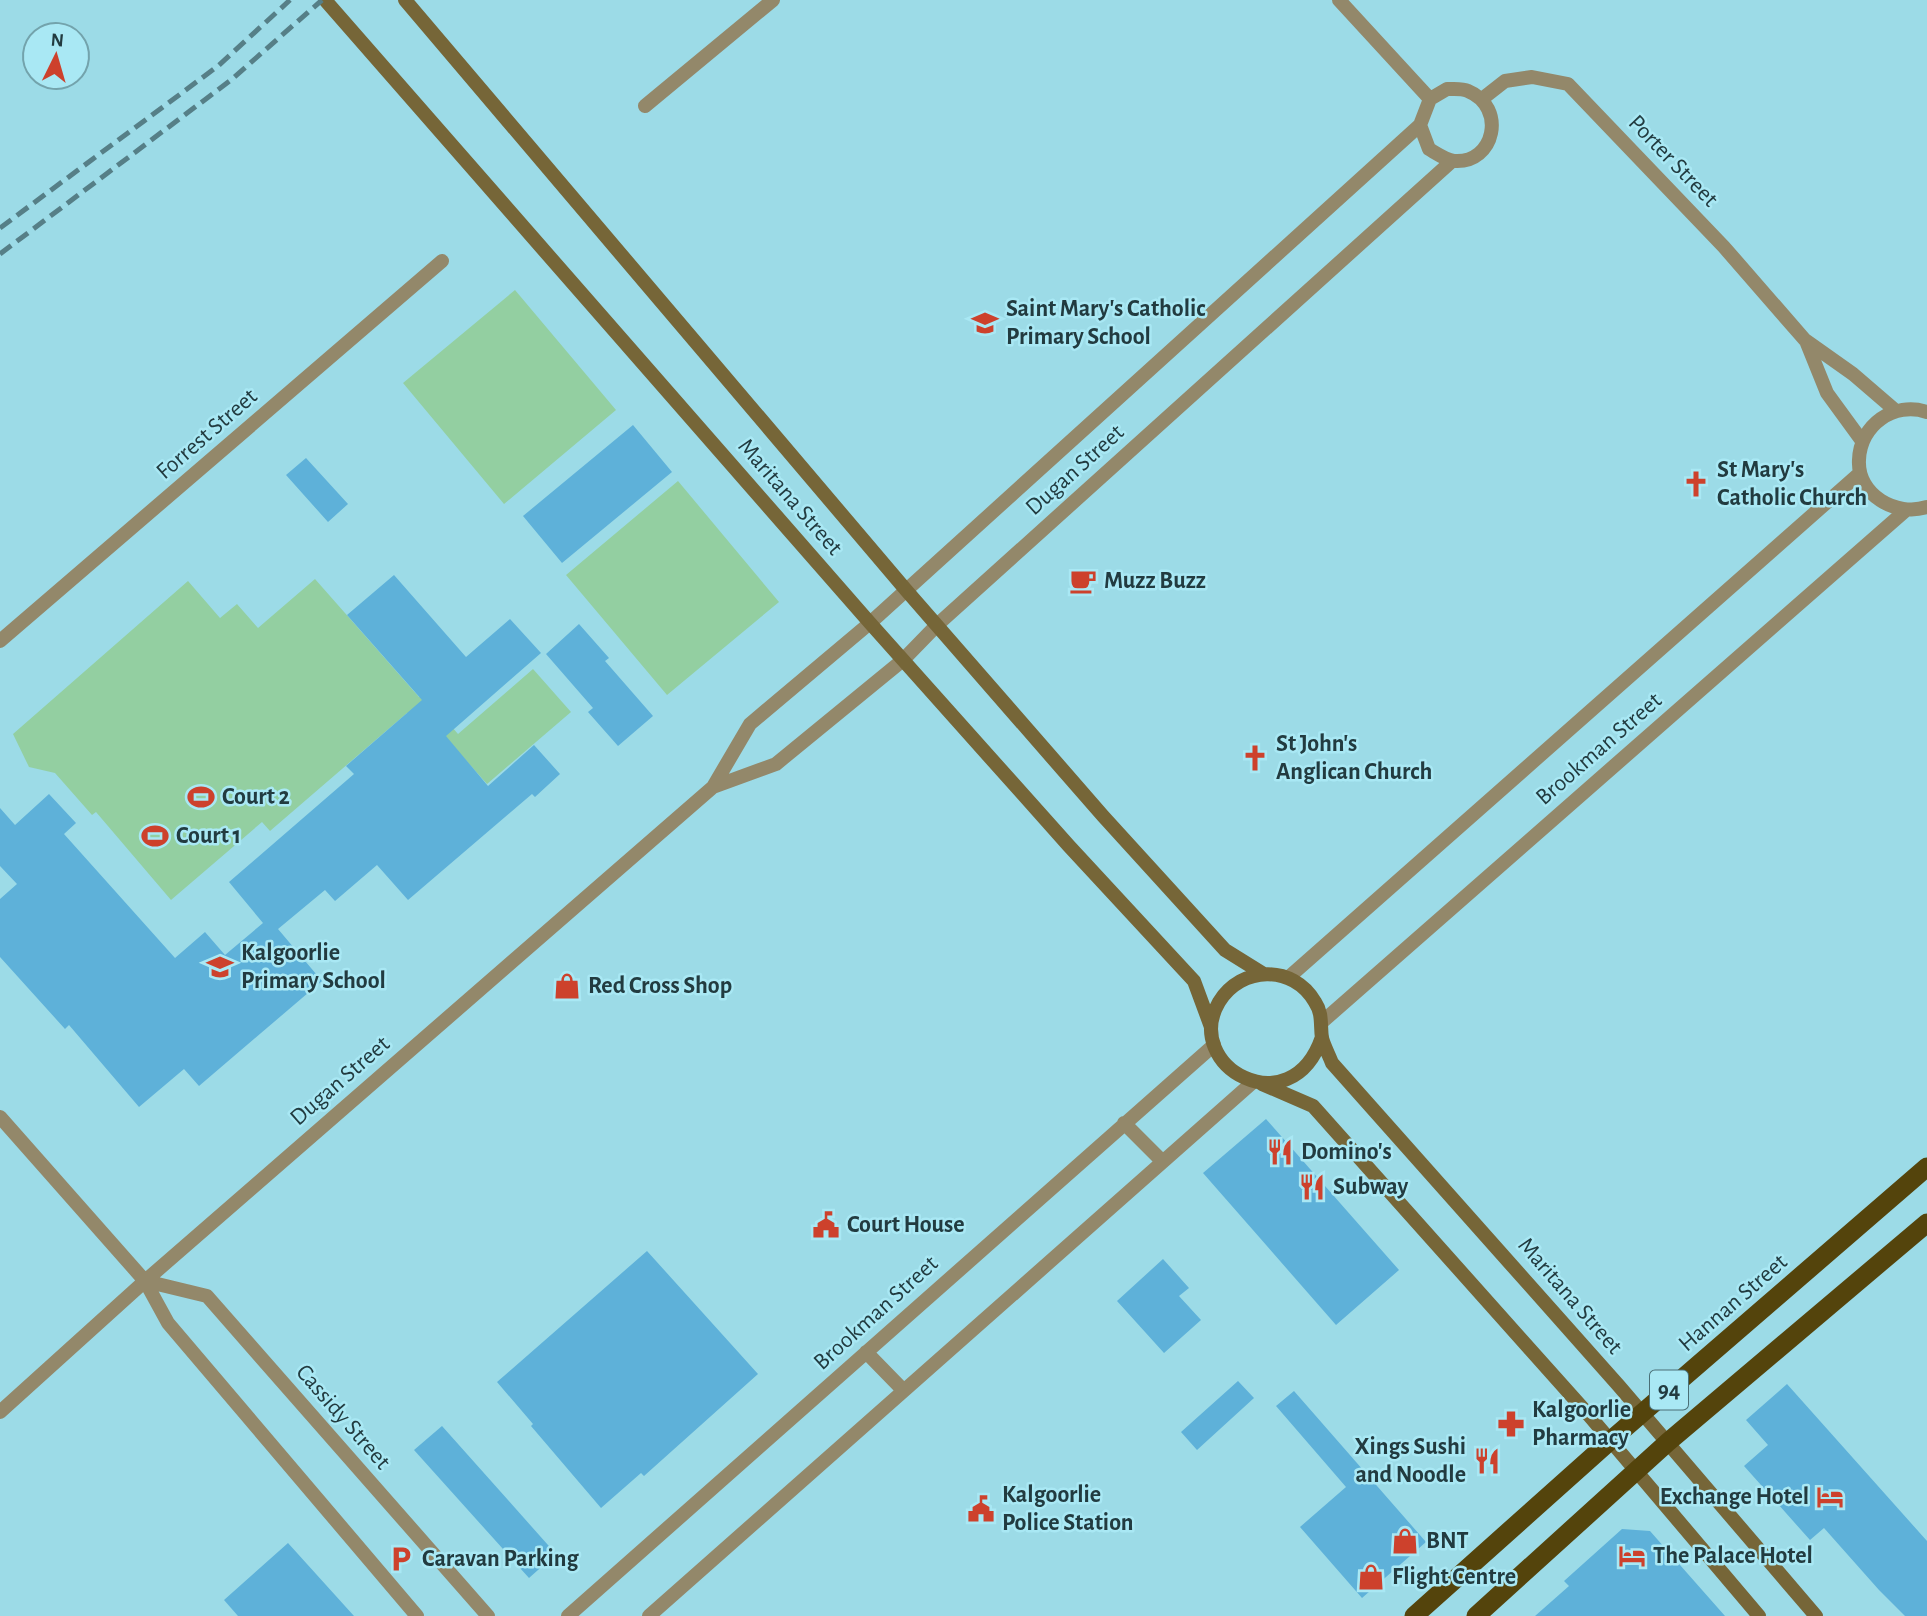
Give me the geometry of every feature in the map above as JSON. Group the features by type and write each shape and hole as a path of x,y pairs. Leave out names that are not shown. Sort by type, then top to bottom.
{"highway":[{"name":"Hannan Street","path":"1414,1616 1611,1440 1927,1167"},
{"name":"94","path":"1476,1616 1668,1442 1927,1223"}],"main road":[{"name":"Maritana Street","path":"325,0 902,660 1194,981 1212,1027"},
{"name":"Maritana Street","path":"410,5 906,590 1104,816 1225,950 1262,973"},
{"path":"1257,1083 1287,1080 1304,1070 1316,1055 1322,1037 1322,1021 1316,1003 1304,987 1289,978 1262,973 1241,979 1226,991 1215,1008 1212,1027 1214,1045 1222,1060 1241,1077 1313,1106 1611,1440 1759,1616"},
{"name":"Maritana Street","path":"1322,1037 1332,1063 1668,1442 1816,1616"}],"street":[{"path":"645,106 773,0"},
{"path":"1339,0 1430,99"},
{"name":"Porter Street","path":"1482,99 1505,81 1532,77 1568,85 1724,247 1805,340 1853,374 1896,411"},
{"path":"1447,89 1466,89 1482,99 1492,114 1492,132 1484,148 1470,158 1452,161 1429,149 1420,125 1430,99 1447,89"},
{"name":"Dugan Street","path":"0,1412 145,1281 713,787 750,724 870,623 1420,125"},
{"name":"Dugan Street","path":"713,787 776,764 902,660 937,625 1452,161"},
{"name":"Forrest Street","path":"0,641 442,261"},
{"name":"Porter Street","path":"1805,340 1827,393 1862,441"},
{"path":"1926,410 1896,411 1872,425 1862,441 1858,460 1860,473 1872,494 1887,506 1905,511 1926,510"},
{"name":"Brookman Street","path":"1289,978 1860,473"},
{"name":"Brookman Street","path":"1322,1021 1905,511"},
{"name":"Brookman Street","path":"568,1616 1214,1045"},
{"path":"649,1616 1162,1161 1257,1083"},
{"path":"0,1117 145,1281 168,1323 417,1616"},
{"path":"1124,1123 1162,1161"},
{"name":"Cassidy Street","path":"145,1281 207,1296 488,1616"},
{"path":"866,1352 903,1390"}],"green space":[{"path":"515,290 616,410 504,504 403,383"},
{"path":"678,481 779,602 667,695 566,575"},
{"path":"315,579 419,697 423,694 458,734 533,669 571,712 487,784 463,757 407,713 270,831 262,822 171,900 96,812 92,815 55,773 29,767 13,734 188,581 220,618 237,604 258,628"}],"building":[{"path":"633,425 672,472 562,563 523,516"},
{"path":"306,458 348,504 328,522 286,475"},
{"path":"394,575 466,657 510,619 541,653 446,736 488,786 534,745 560,774 535,797 532,794 408,900 377,865 335,901 325,890 278,929 322,981 199,1086 184,1069 139,1107 69,1025 65,1029 0,957 0,899 17,884 0,866 0,808 15,825 49,794 76,823 64,834 175,958 205,932 225,955 263,923 229,882 354,774 346,766 422,700 347,615"},
{"path":"579,624 609,658 605,661 653,716 618,746 588,712 593,708 546,654"},
{"path":"1266,1119 1399,1270 1336,1325 1203,1173"},
{"path":"647,1251 758,1374 644,1476 641,1473 601,1508 497,1382"},
{"path":"1163,1259 1189,1288 1179,1296 1201,1320 1164,1353 1117,1301"},
{"path":"1238,1381 1254,1398 1197,1450 1181,1432"},
{"name":"Exchange Hotel","path":"1787,1384 1927,1541 1927,1616 1905,1616 1824,1528 1810,1540 1744,1466 1768,1445 1746,1420"},
{"path":"1294,1391 1426,1542 1362,1598 1300,1527 1346,1487 1276,1406"},
{"path":"442,1426 556,1554 529,1578 414,1450"},
{"name":"The Palace Hotel","path":"1622,1529 1650,1531 1725,1616 1535,1616 1569,1586 1564,1581"},
{"path":"288,1543 354,1616 238,1616 224,1600"}],"railway":[{"path":"0,228 218,66 290,0"},
{"path":"0,254 231,80 322,0"}],"place":[{"name":"Saint Mary's Catholic Primary School","path":"985,323"},
{"name":"St Mary's Catholic Church","path":"1696,484"},
{"name":"Muzz Buzz","path":"1083,581"},
{"name":"St John's Anglican Church","path":"1255,758"},
{"name":"Court 2","path":"201,797"},
{"name":"Court 1","path":"155,836"},
{"name":"Kalgoorlie Primary School","path":"220,967"},
{"name":"Red Cross Shop","path":"567,986"},
{"name":"Domino's","path":"1280,1152"},
{"name":"Subway","path":"1312,1187"},
{"name":"Court House","path":"826,1225"},
{"name":"Kalgoorlie Pharmacy","path":"1511,1424"},
{"name":"Xings Sushi and Noodle","path":"1487,1461"},
{"name":"Exchange Hotel","path":"1830,1497"},
{"name":"Kalgoorlie Police Station","path":"981,1509"},
{"name":"BNT","path":"1405,1541"},
{"name":"The Palace Hotel","path":"1632,1556"},
{"name":"Caravan Parking","path":"401,1559"},
{"name":"Flight Centre","path":"1371,1577"}]}
